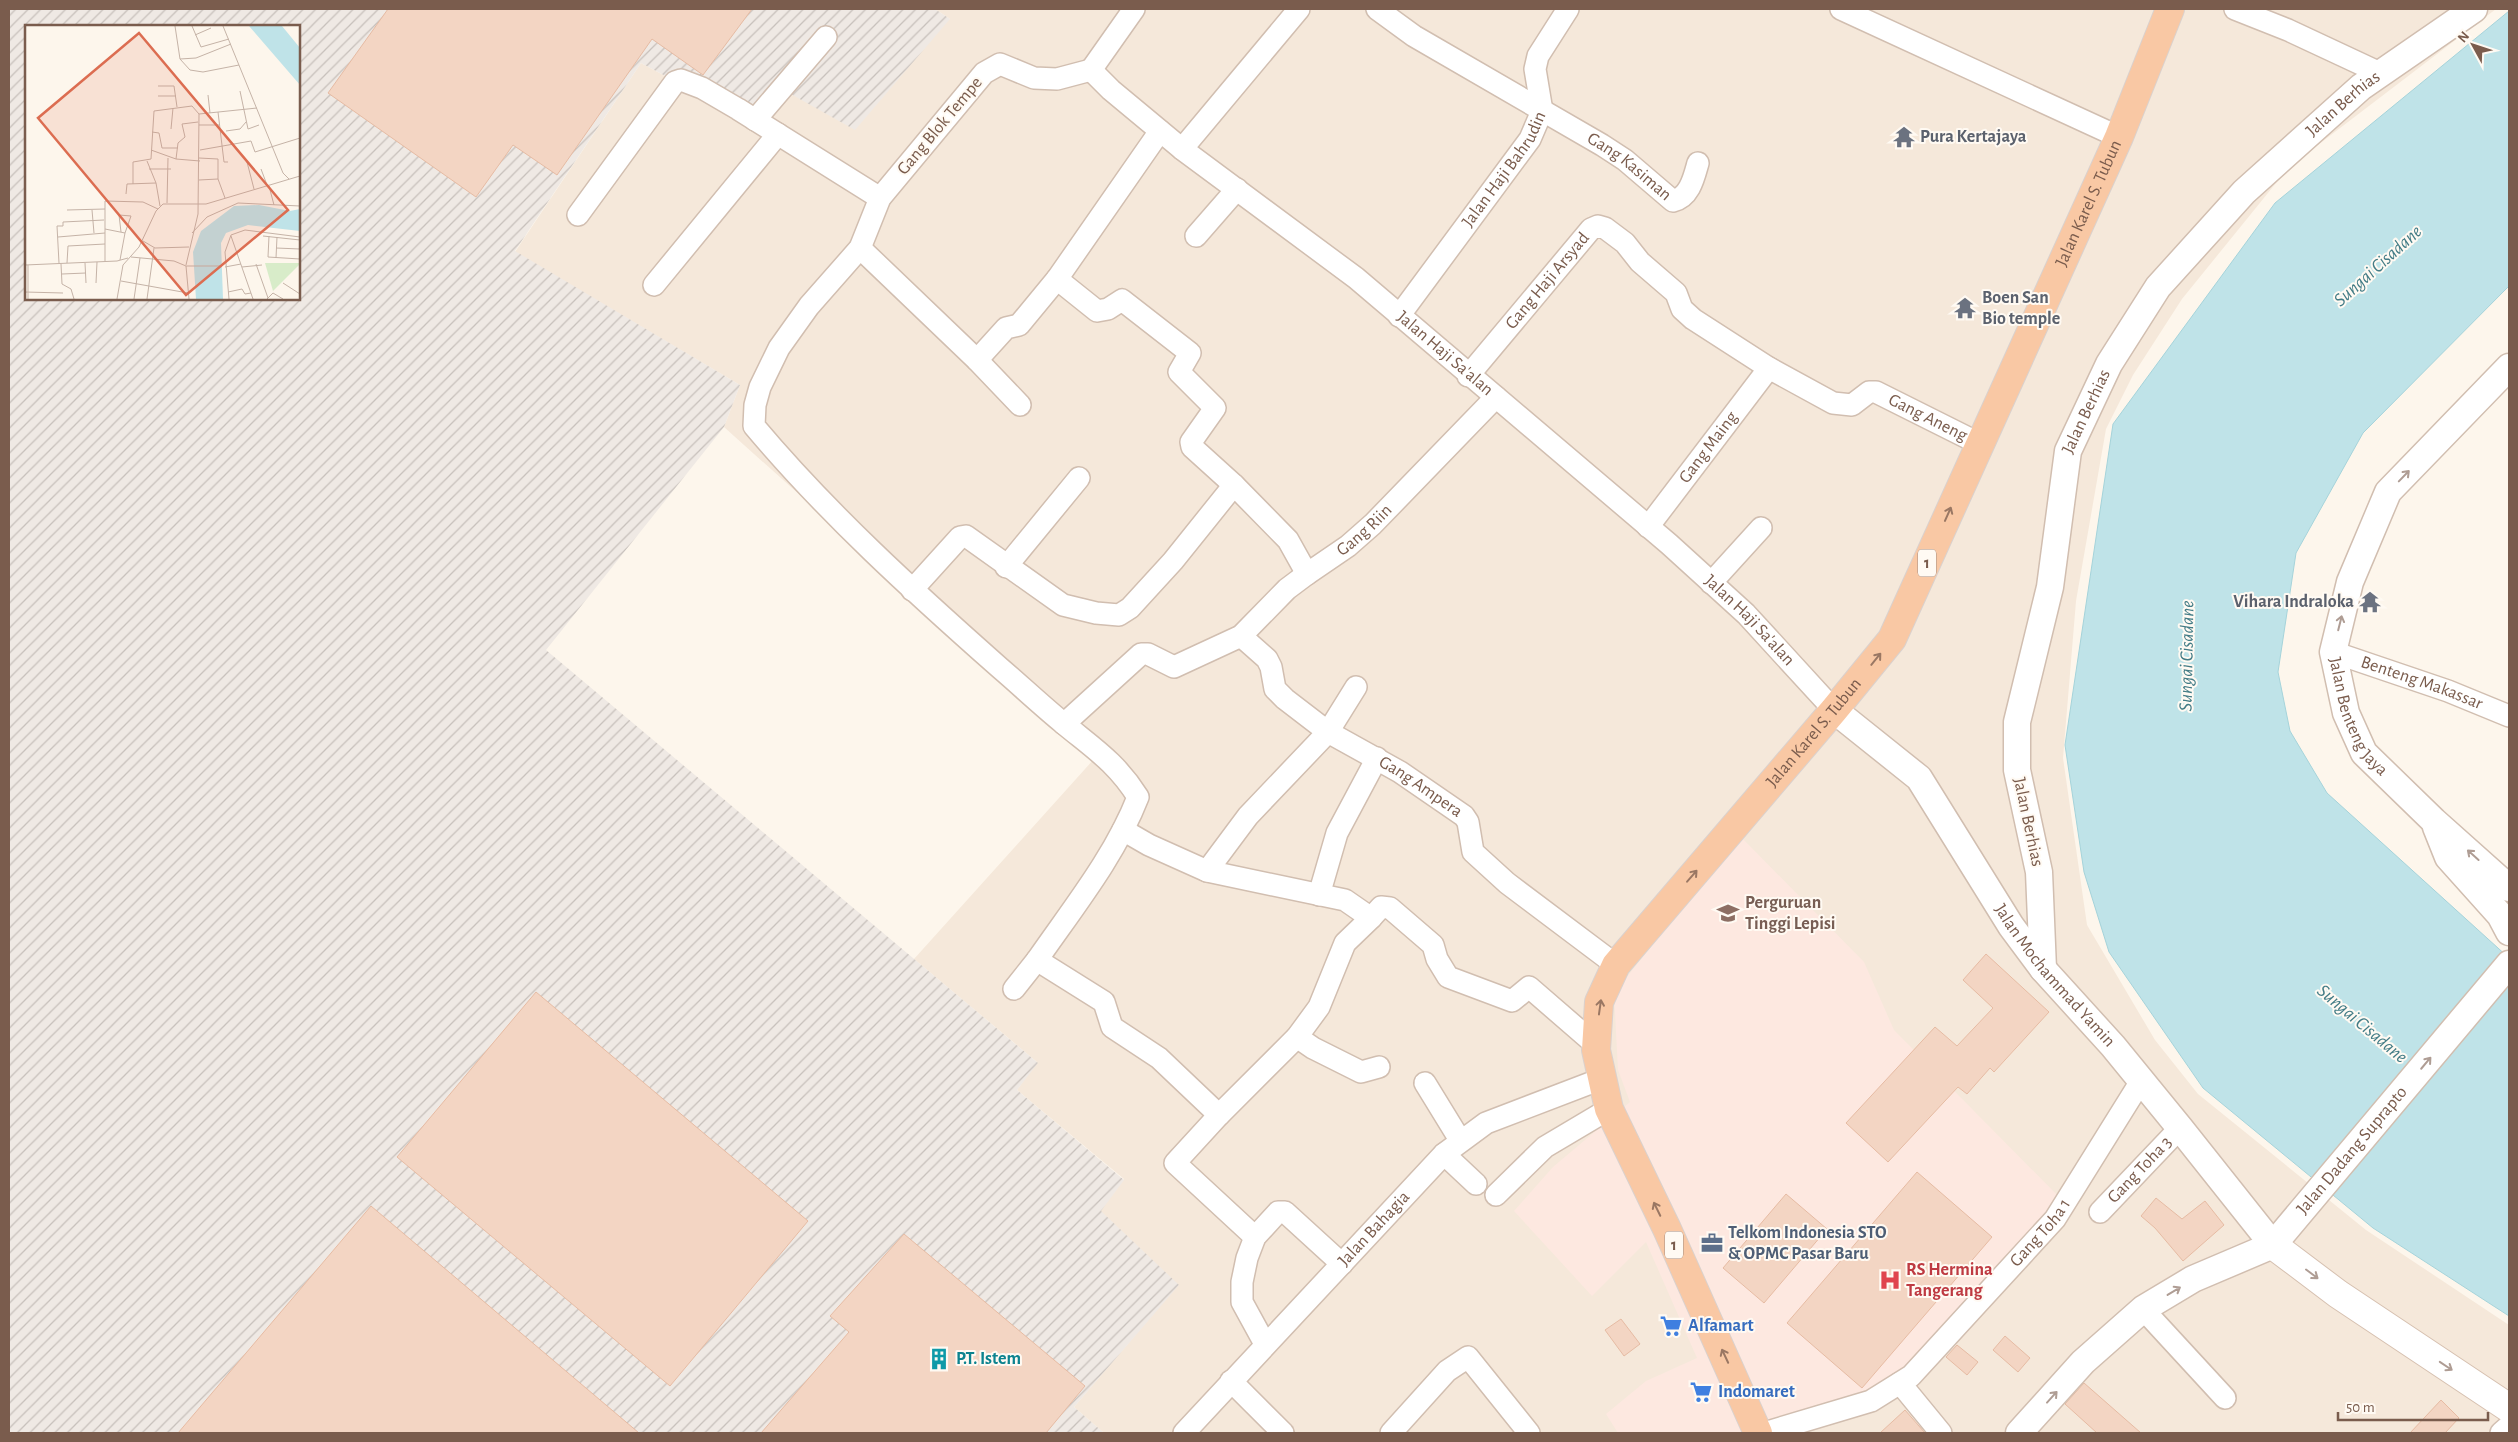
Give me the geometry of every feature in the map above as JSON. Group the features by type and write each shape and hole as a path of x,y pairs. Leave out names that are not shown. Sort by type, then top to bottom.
{"highway":[{"name":"Jalan Karel S. Tubun","path":"1758,1433 1667,1229 1609,1109 1601,1079 1596,1045 1599,1002 1616,965 1834,710 1892,639 2119,137 2170,9"}],"main road":[{"path":"2273,1245 2338,1294 2509,1408"}],"street":[{"path":"1091,70 1134,9"},
{"path":"1182,149 1299,9"},
{"path":"1377,9 1414,36 1542,111"},
{"name":"Jalan Haji Bahrudin","path":"1399,316 1530,139 1542,111 1535,69 1538,56 1568,9"},
{"path":"1841,9 2119,137"},
{"path":"2235,9 2288,30 2380,73"},
{"name":"Jalan Berhias","path":"2044,969 2039,872 2017,770 2017,722 2050,587 2068,451 2109,364 2158,287 2244,192 2361,87 2474,9"},
{"path":"755,120 826,37"},
{"name":"Gang Blok Tempe","path":"880,198 959,102 993,66 1000,64 1034,78 1043,79 1075,76 1091,70"},
{"name":"Jalan Haji Sa'alan","path":"1091,70 1182,149 1356,278 1468,376 1496,397 1648,526 1746,614 1834,710"},
{"path":"578,215 677,81 686,81 702,88 880,198 860,248 809,306 779,348 760,387 755,405 754,426 795,475 912,590 1064,724 1102,752 1130,784 1138,797 1123,830 1083,895 1014,989"},
{"name":"Gang Kasiman","path":"1542,111 1625,160 1658,190 1674,201 1684,194 1693,182 1698,163"},
{"path":"977,360 1006,328 1019,325 1058,279 1160,131"},
{"path":"654,285 778,134"},
{"path":"1196,236 1237,189"},
{"name":"Gang Haji Arsyad","path":"1468,376 1591,229 1598,226 1605,228 1625,243 1640,262 1674,291 1682,309 1693,320 1769,368"},
{"path":"860,248 977,360 1020,405"},
{"path":"1058,279 1098,311 1108,309 1122,300 1190,353 1179,372 1215,408 1191,445 1234,485 1288,540 1307,574"},
{"name":"Jalan Benteng Jaya","path":"2509,367 2388,492 2350,582 2333,652 2346,713 2364,753 2434,821 2509,888"},
{"name":"Gang Aneng","path":"1769,368 1833,403 1846,406 1858,402 1869,392 1876,392 1980,444"},
{"name":"Gang Maing","path":"1648,526 1769,368"},
{"name":"Gang Riin","path":"1064,724 1141,654 1148,654 1174,667 1240,636 1287,589 1348,546 1373,524 1496,397"},
{"path":"1006,567 1079,478"},
{"path":"912,590 960,537 971,539 1006,567 1063,605 1096,613 1119,615 1130,608 1173,561 1234,485"},
{"path":"1711,583 1761,528"},
{"name":"Gang Ampera","path":"1240,636 1267,659 1271,667 1275,689 1328,732 1377,758 1464,816 1468,822 1473,852 1507,882 1616,965"},
{"name":"Benteng Makassar","path":"2333,652 2448,691 2509,716"},
{"path":"1207,871 1248,816 1328,732 1356,687"},
{"name":"Jalan Mochammad Yamin","path":"1834,710 1919,778 2010,926 2044,969 2180,1128 2273,1245"},
{"path":"1319,895 1337,833 1377,758"},
{"path":"2434,821 2448,857 2500,915 2509,932"},
{"path":"1123,830 1207,871 1345,900 1371,918"},
{"path":"1255,1237 1175,1162 1297,1037 1319,1007 1345,943 1381,907 1390,908 1433,945 1441,969 1454,981 1512,1001 1529,987 1596,1045"},
{"path":"1037,960 1104,1002 1112,1027 1159,1058 1219,1115"},
{"name":"Jalan Dadang Suprapto","path":"2019,1433 2083,1362 2143,1310 2193,1279 2273,1245 2509,964"},
{"path":"1297,1037 1313,1048 1361,1072 1379,1067"},
{"name":"Jalan Bahagia","path":"1184,1433 1265,1344 1452,1147 1486,1123 1601,1079"},
{"name":"Gang Toha 1","path":"1764,1433 1871,1401 1911,1376 2055,1218 2141,1081"},
{"path":"1426,1083 1452,1147 1476,1184"},
{"path":"1496,1195 1546,1147 1609,1109"},
{"name":"Gang Toha 3","path":"2100,1212 2180,1128"},
{"path":"1265,1344 1242,1302 1242,1282 1247,1258 1255,1237 1278,1212 1283,1210 1342,1264"},
{"path":"2143,1310 2225,1398"},
{"path":"1391,1433 1447,1371 1468,1357 1529,1433"},
{"path":"1231,1381 1283,1433"},
{"path":"1900,1383 1941,1433"},
{"path":"2501,1433 2509,1426"}],"shaded area":[{"path":"9,9 935,9 950,19 855,130 789,93 759,126 641,63 515,251 740,385 724,427 546,650 1038,1063 1017,1090 1124,1180 1101,1211 1179,1285 1074,1407 1104,1433 9,1433"},
{"path":"935,9 2496,9 2289,167 2182,299 2133,375 2106,429 2076,601 2063,758 2087,925 2155,1040 2198,1094 2366,1230 2509,1325 2509,1433 1104,1433 1074,1407 1178,1285 1100,1211 1124,1179 1017,1090 1037,1062 914,959 1094,759 724,427 740,385 515,252 641,63 758,126 789,93 950,19"},
{"path":"1740,836 1864,962 1894,1030 2065,1203 1900,1391 1782,1433 1618,1433 1606,1414 1646,1381 1697,1358 1646,1242 1592,1296 1514,1211 1553,1167 1630,1102 1618,1070 1614,993"}],"water":[{"name":"Sungai Cisadane","path":"2509,11 2509,286 2363,433 2296,553 2278,672 2290,731 2327,793 2509,958 2509,1316 2373,1228 2203,1088 2109,952 2084,872 2065,745 2113,424 2275,203"}],"building":[{"path":"388,9 752,9 703,75 652,39 557,175 513,145 476,197 328,93"},
{"path":"1986,954 2049,1012 1994,1072 1990,1068 1967,1094 1958,1087 1888,1162 1846,1123 1935,1027 1957,1046 1993,1008 1963,980"},
{"path":"536,992 808,1221 670,1386 397,1157"},
{"name":"RS Hermina Tangerang","path":"1917,1172 1992,1237 1862,1388 1787,1323"},
{"path":"1786,1194 1827,1229 1764,1303 1723,1268"},
{"path":"2156,1198 2182,1219 2205,1201 2224,1225 2183,1261 2155,1228 2141,1216"},
{"path":"371,1206 639,1433 178,1433"},
{"name":"P.T. Istem","path":"904,1234 1085,1386 1046,1433 761,1433 849,1332 830,1316"},
{"path":"1621,1319 1640,1344 1624,1356 1605,1330"},
{"path":"2005,1336 2030,1358 2018,1372 1993,1350"},
{"path":"1957,1345 1978,1362 1967,1375 1946,1357"},
{"path":"2084,1383 2141,1433 2097,1433 2065,1404"},
{"path":"2441,1400 2459,1418 2445,1433 2410,1433"},
{"path":"1905,1410 1925,1433 1880,1433"}],"place":[{"name":"Pura Kertajaya","path":"1904,137"},
{"name":"Boen San Bio temple","path":"1965,308"},
{"name":"Vihara Indraloka","path":"2370,602"},
{"name":"Perguruan Tinggi Lepisi","path":"1728,913"},
{"name":"Telkom Indonesia STO & OPMC Pasar Baru","path":"1712,1243"},
{"name":"RS Hermina Tangerang","path":"1890,1280"},
{"name":"Alfamart","path":"1671,1326"},
{"name":"P.T. Istem","path":"939,1359"},
{"name":"Indomaret","path":"1701,1392"}]}
